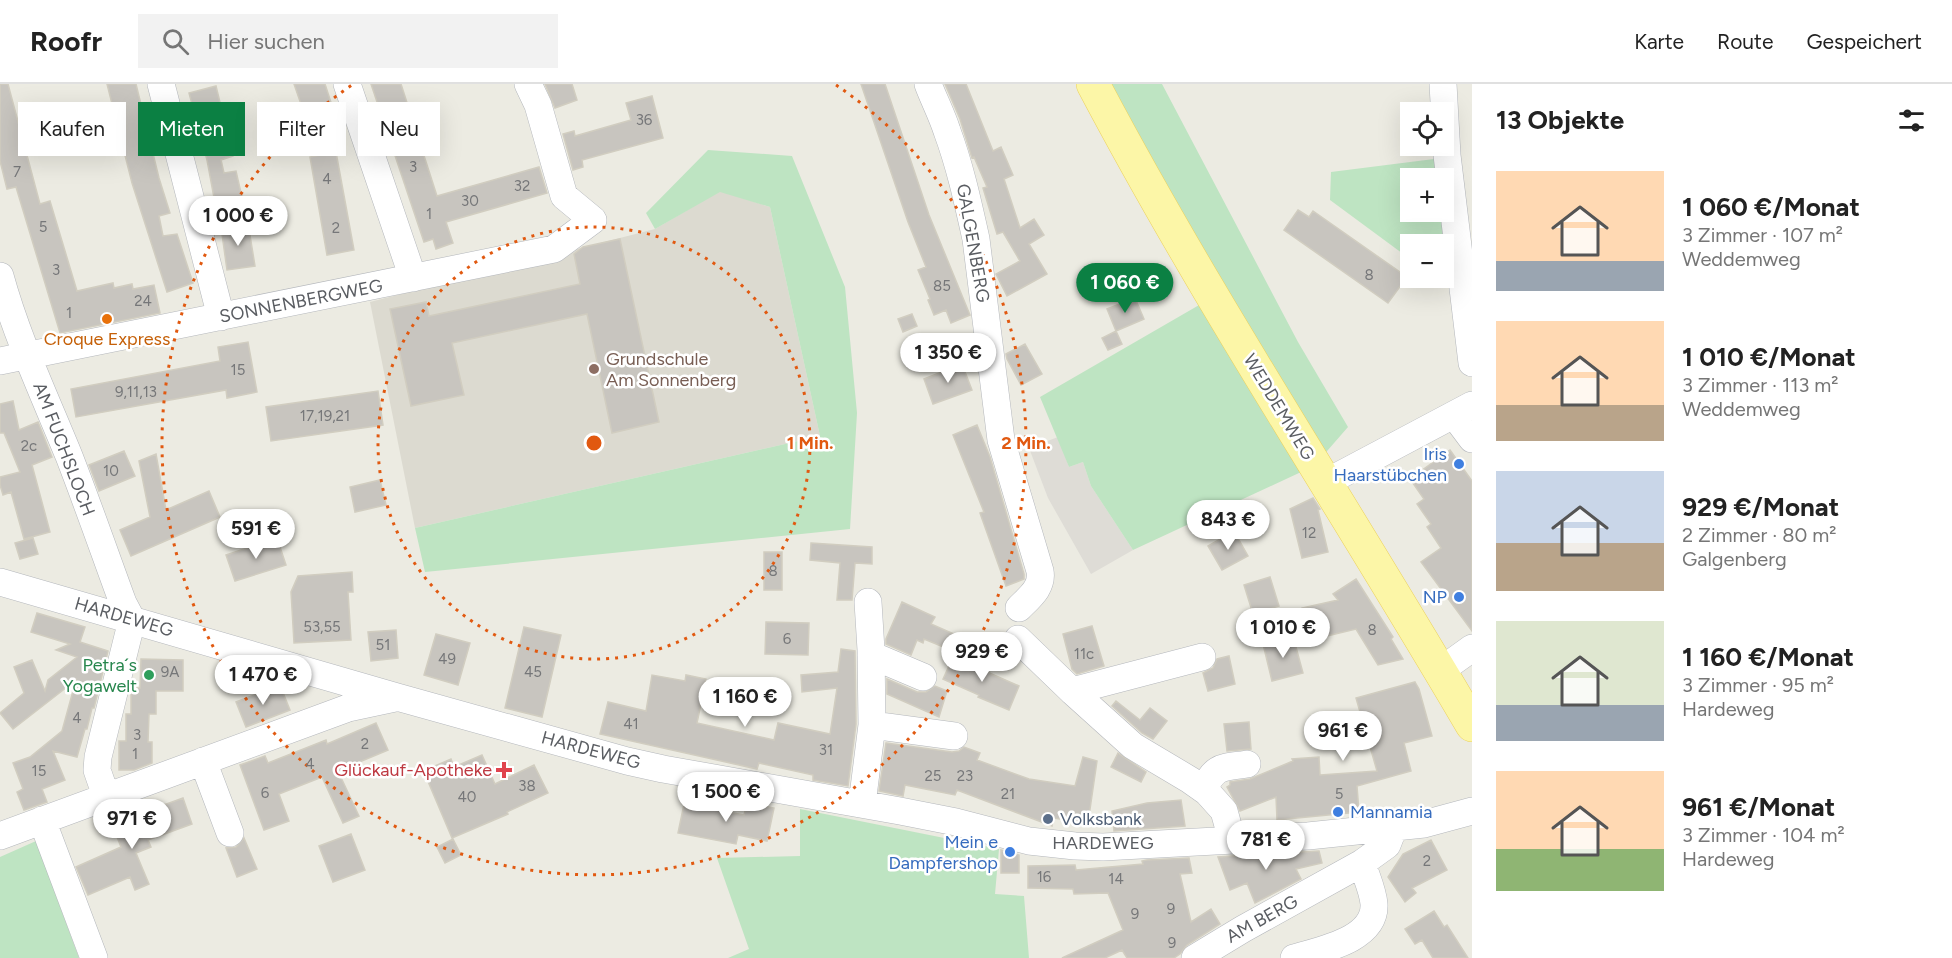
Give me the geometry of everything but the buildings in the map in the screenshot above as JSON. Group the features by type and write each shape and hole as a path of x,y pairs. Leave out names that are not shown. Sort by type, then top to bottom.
{"main road":[{"name":"WEDDEMWEG","path":"1093,84 1175,234 1472,725"}],"street":[{"path":"161,84 221,317"},
{"path":"347,84 413,278"},
{"name":"SONNENBERGWEG","path":"0,361 554,249 592,220 564,196 538,105 528,84"},
{"name":"GALGENBERG","path":"928,84 947,129 972,218 1001,440 1042,580 1036,590 1018,608"},
{"path":"1443,84 1447,155 1472,363"},
{"name":"AM FUCHSLOCH","path":"0,276 27,355 70,458 123,603 132,620"},
{"path":"1324,483 1463,410 1472,439"},
{"name":"HARDEWEG","path":"0,582 397,697 663,769 862,804 1050,844 1103,847 1308,836 1424,824 1472,811"},
{"path":"862,804 872,725 872,655 868,602"},
{"path":"106,796 97,770 98,757 132,620"},
{"path":"1018,639 1133,746 1204,789 1224,811 1232,840"},
{"path":"1440,671 1472,648"},
{"path":"872,655 923,677"},
{"path":"1072,691 1202,657"},
{"path":"0,836 348,708 397,697"},
{"path":"872,725 954,736"},
{"path":"203,761 230,833"},
{"path":"1204,789 1210,775 1218,768 1247,764"},
{"path":"42,820 94,958"},
{"name":"AM BERG","path":"1195,958 1362,863 1387,845 1394,827"},
{"path":"1294,958 1346,942 1364,929 1369,922 1374,904 1362,863"}],"shaded area":[{"name":"Grundschule Am Sonnenberg","path":"720,191 770,207 820,436 415,528 370,302 655,229"},
{"path":"1058,437 1069,467 1083,462 1091,486 1133,550 1091,574 1048,498 1029,448"}],"green space":[{"path":"1105,84 1162,84 1298,342 1348,427 1314,466 1133,550 1091,486 1083,462 1069,467 1040,397 1213,297"},
{"path":"708,150 792,156 845,287 857,413 850,529 425,572 415,528 820,436 770,207 720,192 655,229 646,213"},
{"path":"1434,159 1435,168 1400,168 1400,222 1442,222 1444,234 1400,234 1400,252 1330,200 1331,172"},
{"path":"800,809 999,849 995,894 1024,896 1029,958 728,958 749,949 717,858 800,856"},
{"path":"36,841 79,958 0,958 0,857"}],"place":[{"name":"Croque Express","path":"107,319"},
{"name":"Grundschule Am Sonnenberg","path":"594,369"},
{"name":"Iris Haarstübchen","path":"1459,464"},
{"name":"NP","path":"1459,597"},
{"name":"Petra´s Yogawelt","path":"149,675"},
{"name":"Glückauf-Apotheke","path":"504,770"},
{"name":"Mannamia","path":"1338,812"},
{"name":"Volksbank","path":"1048,819"},
{"name":"Mein e Dampfershop","path":"1010,852"}]}
